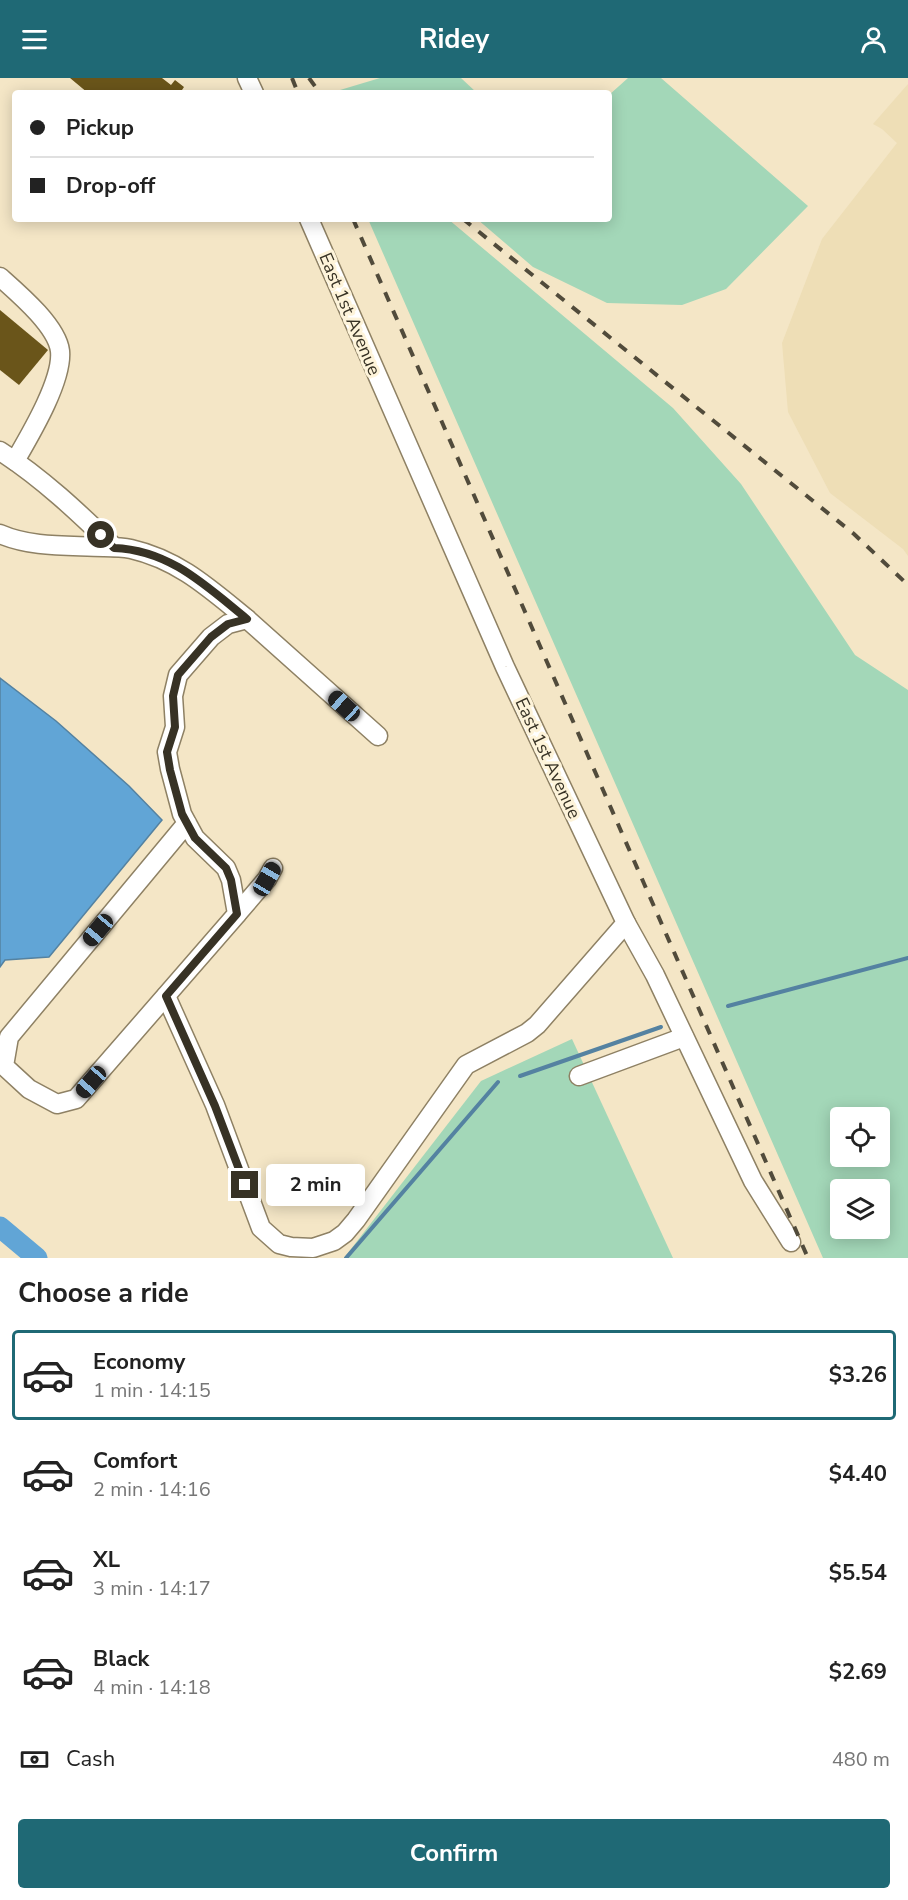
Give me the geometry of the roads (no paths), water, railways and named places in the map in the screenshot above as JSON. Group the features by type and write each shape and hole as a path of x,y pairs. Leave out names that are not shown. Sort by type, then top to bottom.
{"street":[{"name":"East 1st Avenue","path":"310,222 505,667 626,923 655,975 753,1181 791,1242"},
{"path":"0,277 26,299 56,338 60,350 58,369 33,431 8,456 67,503 114,548"},
{"path":"0,534 15,540 39,544 130,548 173,563 204,584 247,619 378,736"},
{"path":"237,914 231,880 226,868 195,838 187,823 173,781 167,752 175,727 173,696 178,675 211,637 228,624 247,619"},
{"path":"187,823 9,1037 4,1066 29,1089 57,1104 76,1099 267,879 273,868"},
{"path":"166,996 215,1106 261,1228 279,1244 313,1248 334,1241 345,1233 356,1220 466,1065 527,1033 537,1025 626,923"},
{"path":"579,1076 684,1037"}],"water":[{"path":"0,678 56,721 129,786 162,820 49,957 5,960 0,967"}],"waterway":[{"path":"728,1006 908,958"},
{"path":"520,1076 661,1027"},
{"path":"346,1258 498,1082"},
{"path":"0,1227 37,1258"}],"railway":[{"path":"292,78 297,90"},
{"path":"309,78 318,90"},
{"path":"354,222 808,1258"},
{"path":"467,222 854,534 908,585"}]}
